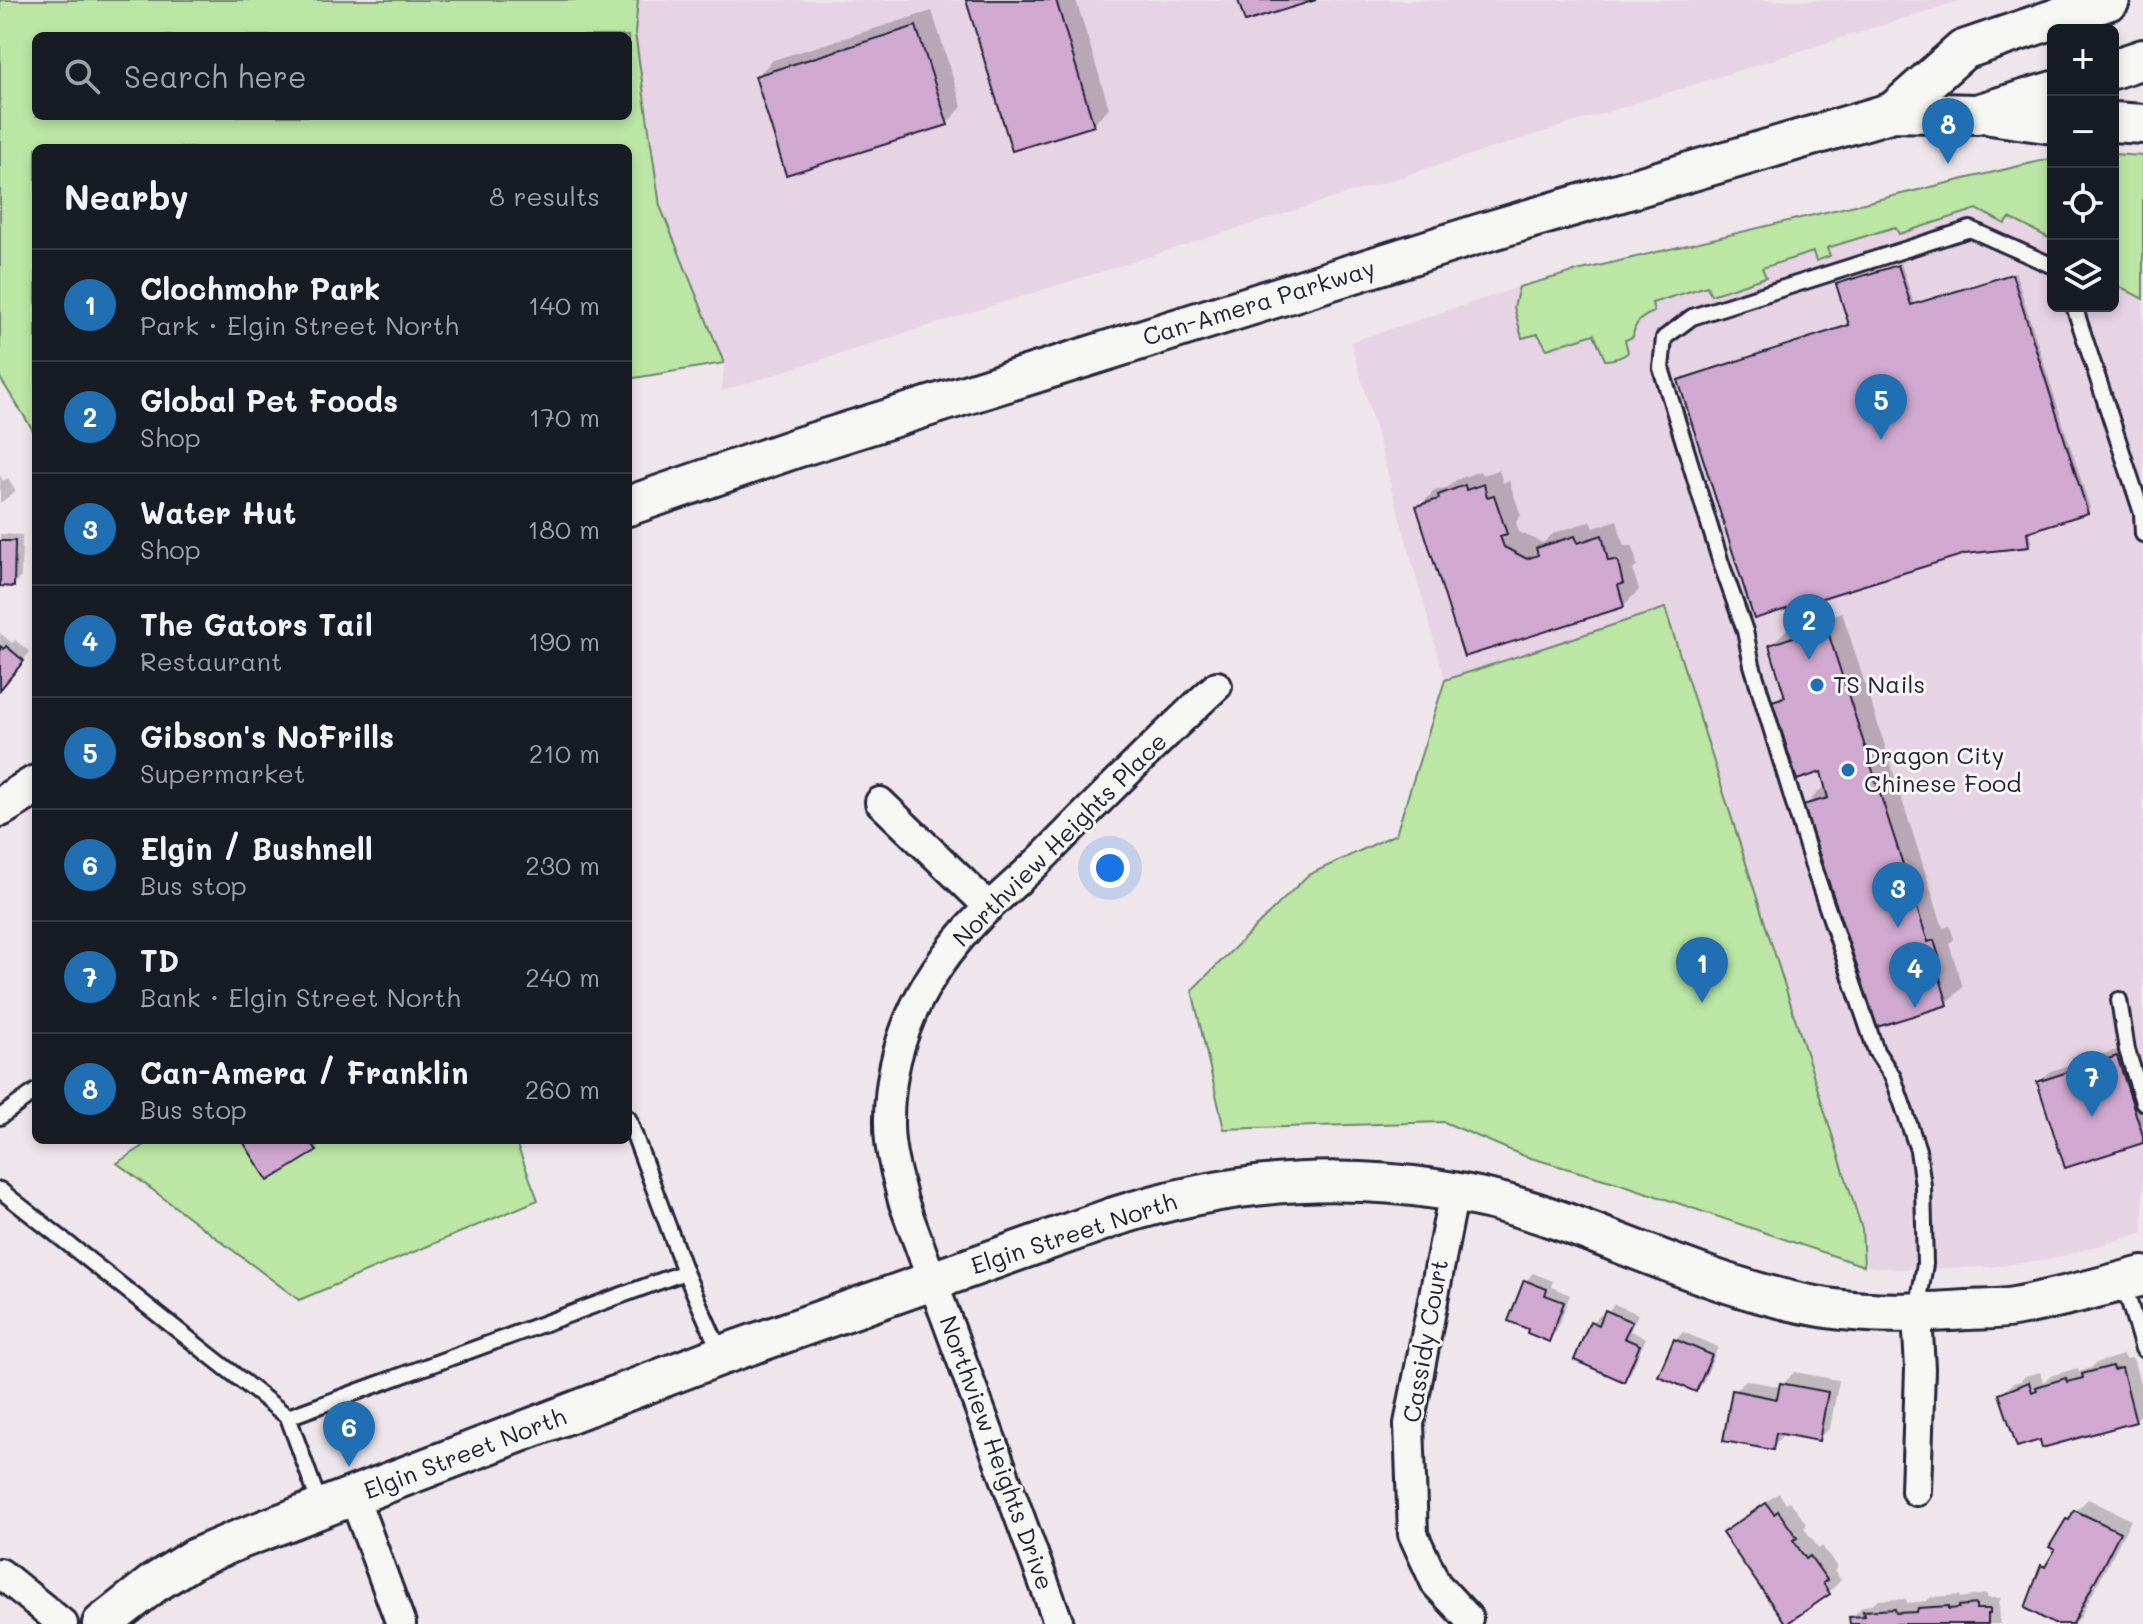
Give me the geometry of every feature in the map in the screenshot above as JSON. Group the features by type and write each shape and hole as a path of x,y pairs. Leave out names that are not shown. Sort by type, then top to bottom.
{"street":[{"name":"Can-Amera Parkway","path":"1893,112 1963,50 2110,0"},
{"path":"2119,67 2143,59"},
{"name":"Can-Amera Parkway","path":"632,505 799,447 1466,238 1893,112 1977,114 2047,93"},
{"path":"1977,114 2047,123"},
{"path":"2119,122 2143,124"},
{"name":"Northview Heights Place","path":"932,1282 903,1201 893,1162 889,1126 890,1089 907,1020 937,966 966,930 1217,686"},
{"path":"0,807 32,787"},
{"path":"880,802 989,907"},
{"name":"Elgin Street North","path":"102,1624 153,1584 193,1559 238,1540 722,1355 1151,1205 1220,1189 1283,1182 1348,1180 1454,1192 1558,1220 1704,1277 1780,1299 1869,1313 1917,1314 2012,1307 2133,1278"},
{"name":"Cassidy Court","path":"1454,1192 1409,1424 1413,1534 1436,1584 1468,1618"},
{"name":"Northview Heights Drive","path":"932,1282 1059,1624"},
{"path":"1916,1491 1920,1369 1917,1314"},
{"path":"338,1503 401,1624"},
{"path":"0,1573 63,1624"}],"lane":[{"path":"1917,1314 1925,1264 1923,1186 1918,1150 1893,1077 1876,1051 1791,796 1745,631 1661,368 1664,338 1692,317 1970,229 2047,263"},
{"path":"2076,312 2142,513 2143,534"},
{"path":"2119,1000 2127,1050 2143,1102"},
{"path":"0,1117 32,1094"},
{"path":"632,1129 685,1272 722,1355"},
{"path":"0,1190 288,1417 338,1503"},
{"path":"288,1417 685,1272"},
{"path":"2133,1278 2143,1349"}],"shaded area":[{"path":"638,0 1962,0 722,391 724,363 660,206 635,33"},
{"path":"2119,154 2143,156 2143,1233 2055,1258 1992,1267 1897,1269 1864,1266 1862,1229 1665,609 1445,680 1351,342 1577,271 2047,159 2047,312 2119,312"}],"green space":[{"path":"0,0 638,0 635,33 660,206 724,363 632,378 632,144 32,144 32,429 0,378"},
{"path":"2119,154 2143,156 2143,299 2119,286"},
{"path":"2047,159 2047,237 2010,218 2005,224 1977,209 1899,234 1895,227 1827,248 1830,256 1816,261 1813,252 1762,268 1766,277 1711,295 1707,286 1652,303 1654,312 1639,321 1633,337 1625,340 1628,352 1618,358 1605,360 1594,334 1547,349 1538,334 1522,338 1514,307 1519,287"},
{"path":"1665,608 1862,1229 1864,1266 1621,1184 1524,1156 1444,1122 1224,1129 1192,990 1308,875 1396,834 1445,680"},
{"path":"147,1144 517,1144 538,1200 299,1300 117,1163"}],"building":[{"path":"966,0 1056,0 1094,126 1012,151"},
{"path":"1238,0 1316,0 1245,22"},
{"path":"916,26 948,125 786,175 755,76"},
{"path":"1898,265 1911,305 2012,274 2088,513 2027,532 2029,547 1965,554 1754,619 1678,380 1849,325 1836,284"},
{"path":"1484,484 1487,497 1494,495 1507,534 1500,536 1504,547 1527,559 1538,555 1536,548 1575,536 1578,543 1602,535 1608,561 1618,562 1623,584 1618,585 1624,607 1464,657 1416,506 1439,499 1438,495 1465,485 1466,490"},
{"path":"0,541 15,541 14,587 0,586"},
{"path":"1826,626 1928,942 1934,940 1939,957 1934,958 1948,1005 1877,1027 1803,805 1828,798 1821,772 1797,780 1772,701 1785,697 1769,645"},
{"path":"0,646 4,649 6,646 24,661 0,690"},
{"path":"2117,1056 2143,1143 2065,1168 2037,1082"},
{"path":"245,1144 313,1144 317,1151 268,1181"},
{"path":"1524,1280 1547,1289 1545,1295 1564,1302 1549,1342 1508,1321"},
{"path":"1605,1310 1632,1322 1624,1338 1640,1345 1624,1382 1574,1360 1590,1321 1599,1325"},
{"path":"1674,1339 1712,1355 1696,1392 1658,1376"},
{"path":"2112,1366 2113,1370 2122,1368 2136,1422 2042,1448 2040,1440 2017,1447 1999,1394 2029,1382 2032,1392 2037,1390 2036,1387 2066,1378 2067,1382 2083,1378 2082,1374"},
{"path":"1780,1383 1828,1392 1819,1441 1776,1433 1773,1450 1723,1441 1732,1390 1777,1399"},
{"path":"1766,1503 1774,1514 1778,1511 1797,1538 1793,1540 1806,1559 1810,1556 1827,1580 1823,1583 1830,1594 1786,1624 1722,1533"},
{"path":"2074,1510 2120,1532 2073,1624 2054,1624 2025,1608 2041,1565 2045,1567 2055,1550 2049,1547"},
{"path":"1976,1604 1976,1609 1990,1609 1988,1624 1850,1624 1849,1617 1864,1616 1863,1611 1895,1609 1896,1613 1917,1612 1918,1608 1949,1606 1949,1609"}],"place":[{"name":"Can-Amera / Franklin","path":"1948,164"},
{"name":"Gibson's NoFrills","path":"1881,440"},
{"name":"Global Pet Foods","path":"1809,660"},
{"name":"TS Nails","path":"1817,685"},
{"name":"Dragon City Chinese Food","path":"1848,770"},
{"name":"Water Hut","path":"1898,928"},
{"name":"Clochmohr Park","path":"1702,1003"},
{"name":"The Gators Tail","path":"1915,1008"},
{"name":"TD","path":"2092,1117"},
{"name":"Elgin / Bushnell","path":"349,1467"}]}
